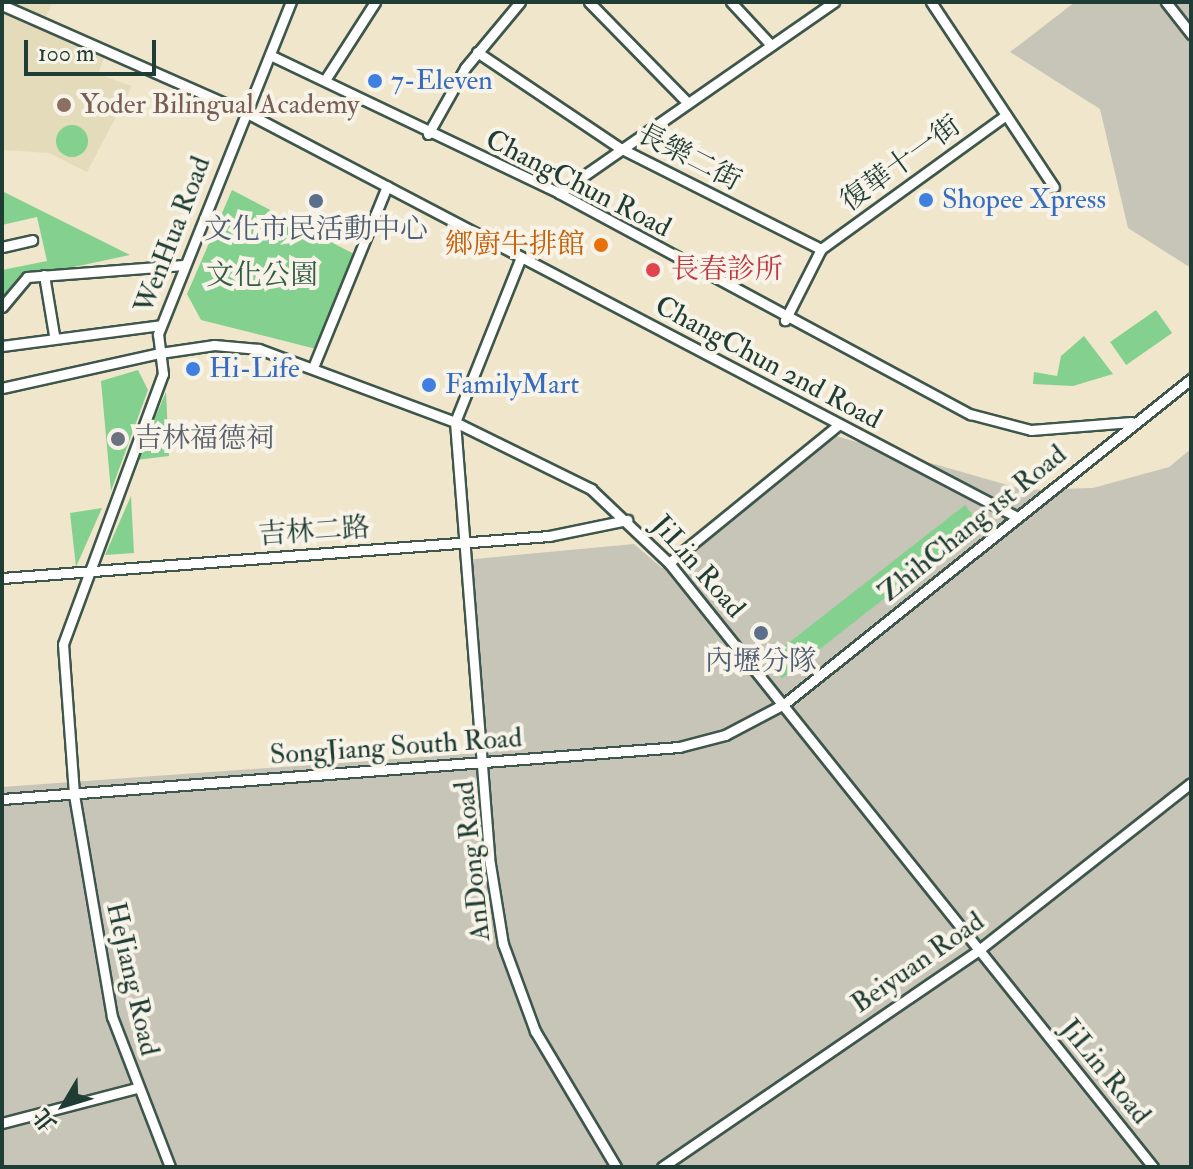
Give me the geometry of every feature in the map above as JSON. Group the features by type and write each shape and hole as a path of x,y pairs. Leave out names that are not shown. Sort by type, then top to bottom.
{"street":[{"name":"WenHua Road","path":"87,570 159,385 161,325 291,2"},
{"path":"325,80 375,2"},
{"path":"428,134 477,52 520,2"},
{"path":"589,2 688,103"},
{"path":"731,2 771,45"},
{"path":"559,193 834,2"},
{"path":"931,2 1054,187"},
{"path":"1166,2 1191,34"},
{"name":"ChangChun 2nd Road","path":"2,5 245,112 1017,517"},
{"name":"長樂二街","path":"477,52 620,148 821,249"},
{"name":"ChangChun Road","path":"270,55 428,134 559,193 907,385 1003,425 1074,430 1135,422"},
{"name":"復華十一街","path":"821,249 1006,115"},
{"path":"314,365 387,186"},
{"path":"2,247 32,240"},
{"path":"785,320 821,249"},
{"path":"455,422 521,257"},
{"path":"2,307 27,277 184,265"},
{"path":"44,275 54,335"},
{"path":"2,346 54,335 161,325"},
{"name":"JiLin Road","path":"2,388 160,353 214,345 314,365 455,422 567,474 627,520 669,563 1153,1167"},
{"name":"ZhihChang 1st Road","path":"784,704 1191,379"},
{"name":"AnDong Road","path":"455,422 463,543 485,762 489,858 506,954 535,1031 616,1167"},
{"path":"669,563 838,425"},
{"name":"吉林二路","path":"2,578 463,543 608,529 627,520"},
{"name":"HeJiang Road","path":"87,570 62,663 74,794 112,1017 136,1088 170,1167"},
{"name":"SongJiang South Road","path":"2,799 679,747 725,735 784,704"},
{"name":"Beiyuan Road","path":"662,1167 980,949 1191,783"},
{"path":"2,1123 136,1088"}],"shaded area":[{"path":"13,2 52,2 46,17"},
{"path":"1075,2 1191,2 1191,268 1128,228 1100,109 1010,52"},
{"name":"Yoder Bilingual Academy","path":"2,5 106,53 98,74 132,86 87,172 49,153 2,150"},
{"path":"829,434 1025,490 1093,488 1169,467 1191,449 1191,1167 2,1167 2,787 478,753 464,560 634,544 662,568"}],"green space":[{"path":"72,125 83,130 88,141 83,152 72,157 61,152 56,141 61,130"},
{"name":"文化公園","path":"232,190 354,254 316,349 201,320 187,294"},
{"path":"2,191 130,255 22,278 2,307 2,270 47,261 37,217 2,225"},
{"path":"1156,310 1172,333 1126,365 1110,342"},
{"path":"1084,336 1113,374 1073,386 1033,384 1034,372 1057,376 1061,356"},
{"path":"138,370 148,390 111,491 101,381"},
{"path":"166,392 169,456 136,460 157,413"},
{"path":"131,496 134,553 105,555"},
{"path":"965,505 980,524 782,678 767,660"},
{"path":"102,508 76,567 70,513"}],"place":[{"name":"7-Eleven","path":"375,81"},
{"name":"Yoder Bilingual Academy","path":"64,105"},
{"name":"Shopee Xpress","path":"926,200"},
{"name":"文化市民活動中心","path":"316,201"},
{"name":"鄉廚牛排館","path":"601,245"},
{"name":"長春診所","path":"653,270"},
{"name":"Hi-Life","path":"193,369"},
{"name":"FamilyMart","path":"429,385"},
{"name":"吉林福德祠","path":"118,439"},
{"name":"內壢分隊","path":"761,633"}]}
